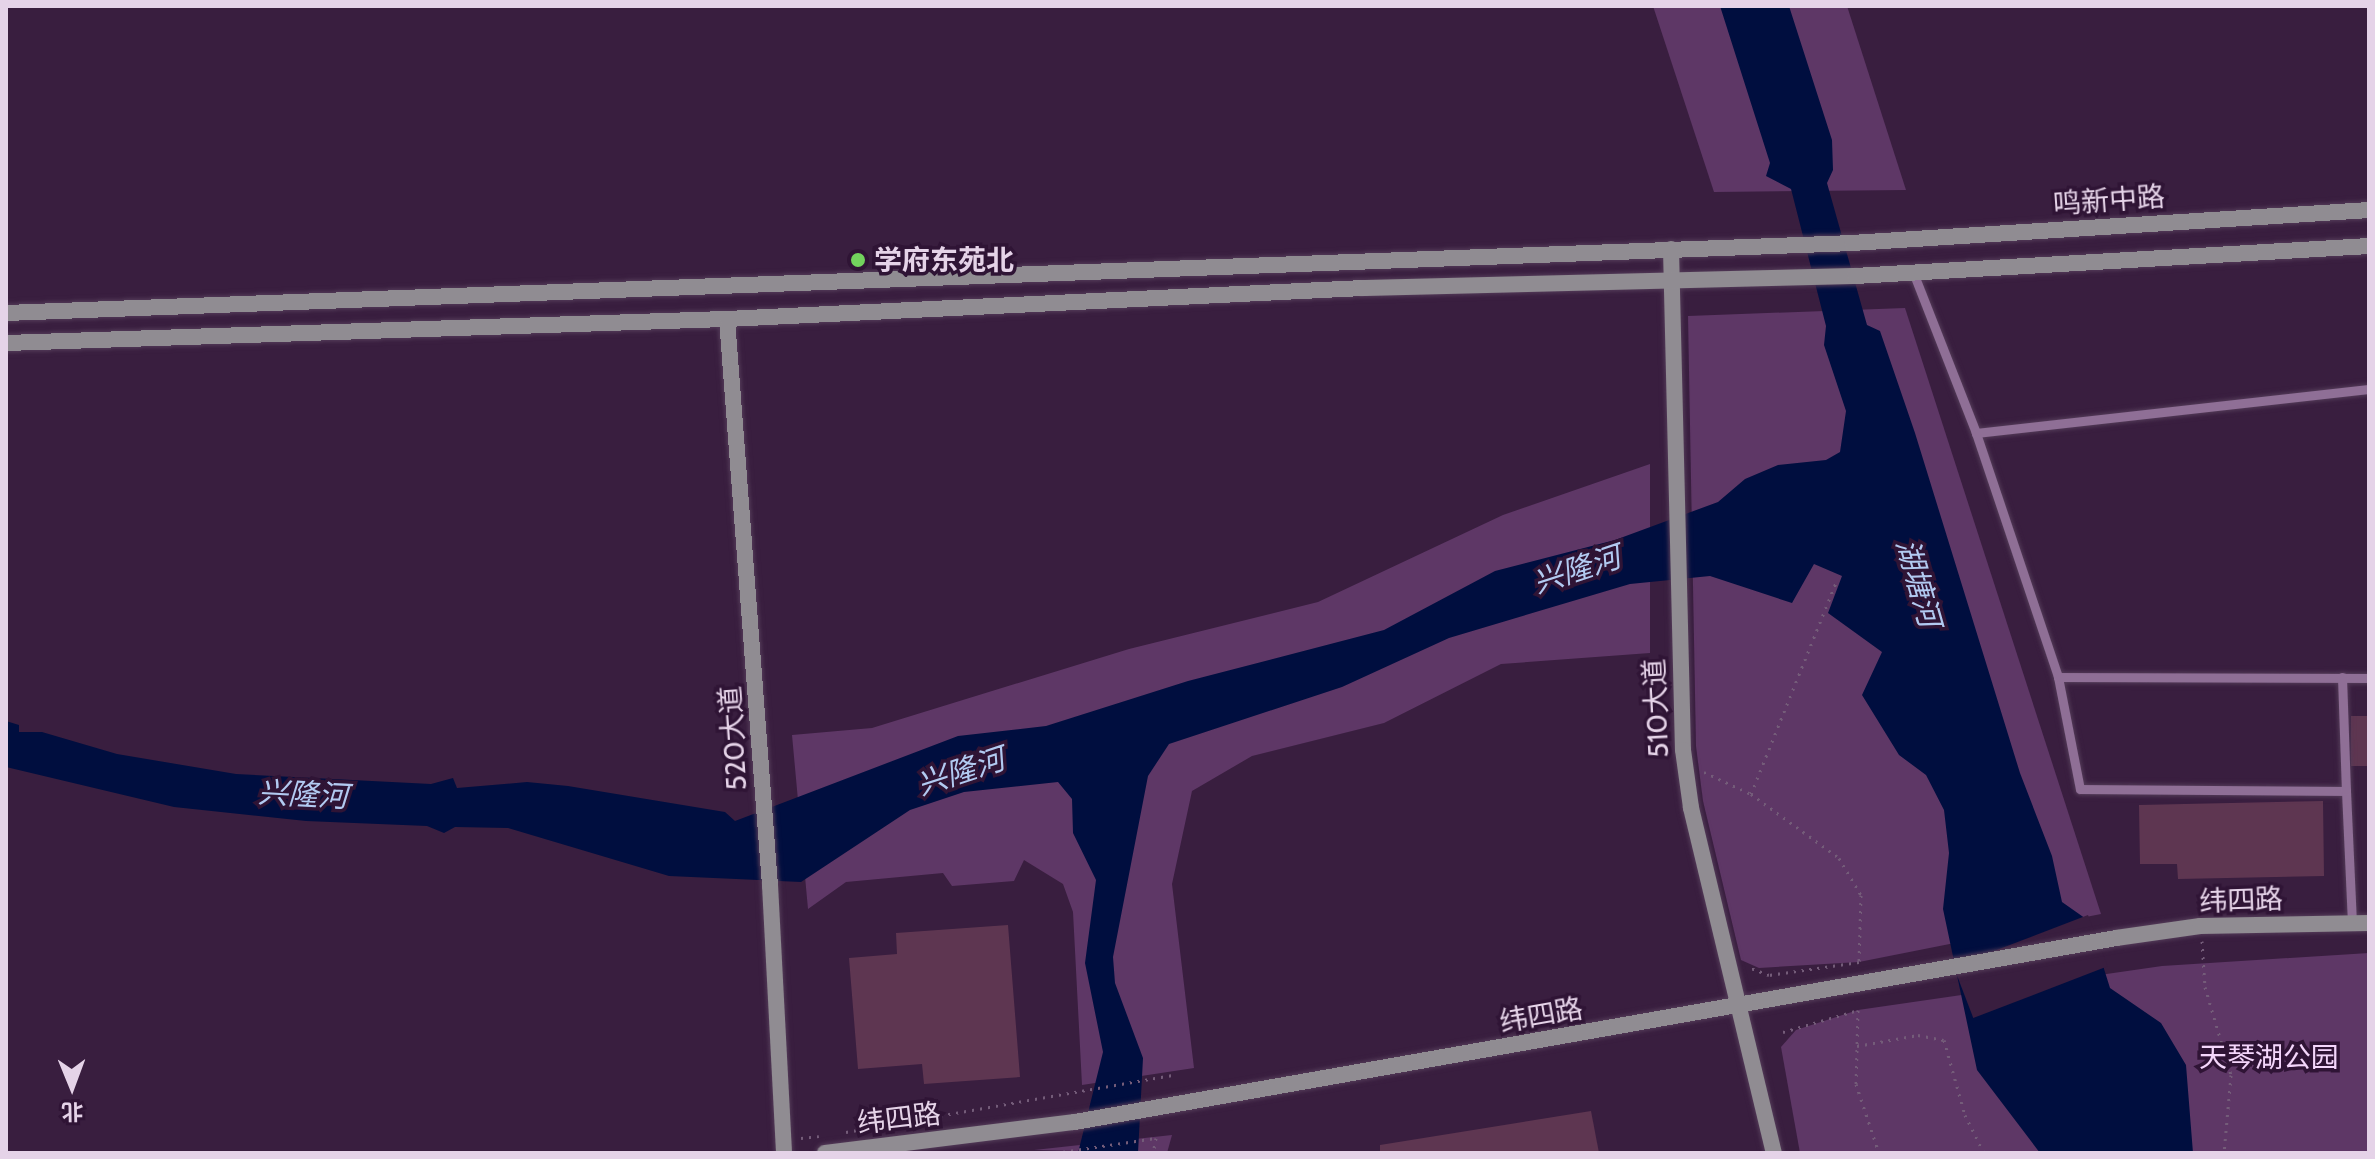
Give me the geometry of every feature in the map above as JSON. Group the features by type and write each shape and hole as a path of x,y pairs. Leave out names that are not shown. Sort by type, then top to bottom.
{"main road":[{"name":"鸣新中路","path":"6,313 1852,243 2369,210"},
{"path":"6,343 727,319 1363,288 1855,276 2369,246"},
{"name":"510大道","path":"1671,249 1675,518 1683,750 1691,808 1774,1153"},
{"name":"520大道","path":"727,319 765,807 784,1153"},
{"name":"纬四路","path":"825,1153 1075,1122 2116,938 2200,926 2360,923"}],"lane":[{"path":"1913,272 1976,433 2058,677 2080,789 2346,791"},
{"path":"1976,433 2369,389"},
{"path":"2058,677 2369,678"},
{"path":"2342,677 2346,791 2360,923"}],"path":[{"path":"1751,794 1837,580"},
{"path":"1699,769 1751,794 1839,858 1861,895 1864,926 1859,962 1769,975 1748,967"},
{"path":"2200,926 2205,987 2231,1075 2224,1153"},
{"path":"1783,1032 1858,1010 1856,1084 1879,1153"},
{"path":"1857,1046 1918,1035 1944,1040 1965,1115 1984,1153"},
{"path":"801,1138 1174,1075"},
{"path":"1055,1153 1156,1138 1153,1153"}],"green space":[{"path":"1653,6 1847,6 1906,190 1714,192"},
{"path":"1905,308 2101,914 1859,962 1759,968 1741,960 1703,801 1696,746 1688,316"},
{"path":"1650,464 1650,653 1501,664 1384,723 1252,756 1192,791 1172,884 1194,1068 1082,1085 1073,912 1063,884 1024,860 1014,881 952,886 943,873 846,882 808,909 792,735 872,728 1129,649 1318,602 1503,515"},
{"name":"天琴湖公园","path":"2369,953 2369,1153 1800,1153 1781,1047 1796,1030 1858,1010 2162,966"},
{"path":"1172,1135 1167,1153 1034,1150"}],"water":[{"path":"1720,6 1789,6 1832,140 1833,170 1827,183 1867,325 1880,331 1915,433 2020,773 2052,856 2062,902 2089,921 2110,988 2161,1023 2186,1065 2193,1153 2040,1153 1977,1070 1943,909 1949,853 1944,810 1926,775 1899,755 1862,695 1882,652 1828,613 1842,576 1814,564 1792,603 1710,576 1630,584 1449,638 1342,687 1169,744 1148,776 1113,957 1115,983 1143,1058 1138,1153 1078,1153 1103,1052 1085,963 1096,880 1073,833 1072,799 1058,782 964,792 910,810 801,882 669,876 508,828 455,827 444,833 427,826 306,821 174,807 6,767 6,721 19,725 19,732 42,732 117,754 236,774 431,784 453,778 457,788 527,782 725,812 735,821 958,736 1046,726 1188,681 1384,630 1495,571 1615,540 1718,502 1745,479 1778,465 1826,460 1840,452 1846,411 1824,345 1826,326 1791,189 1766,176 1770,163"}],"pier":[{"path":"2088,915 2108,966 1973,1018 1954,967"}],"building":[{"path":"2351,716 2369,716 2369,766 2351,766"},
{"path":"2323,801 2324,876 2178,879 2177,864 2140,864 2139,805"},
{"path":"1008,925 1020,1077 924,1084 922,1064 858,1069 849,958 897,954 896,933"},
{"path":"1591,1111 1599,1153 1380,1153 1380,1145"}],"place":[{"name":"学府东苑北","path":"858,260"}],"water label":[{"name":"兴隆河","path":"1577,570"},
{"name":"湖塘河","path":"1918,583"},
{"name":"兴隆河","path":"961,772"},
{"name":"兴隆河","path":"303,795"}]}
